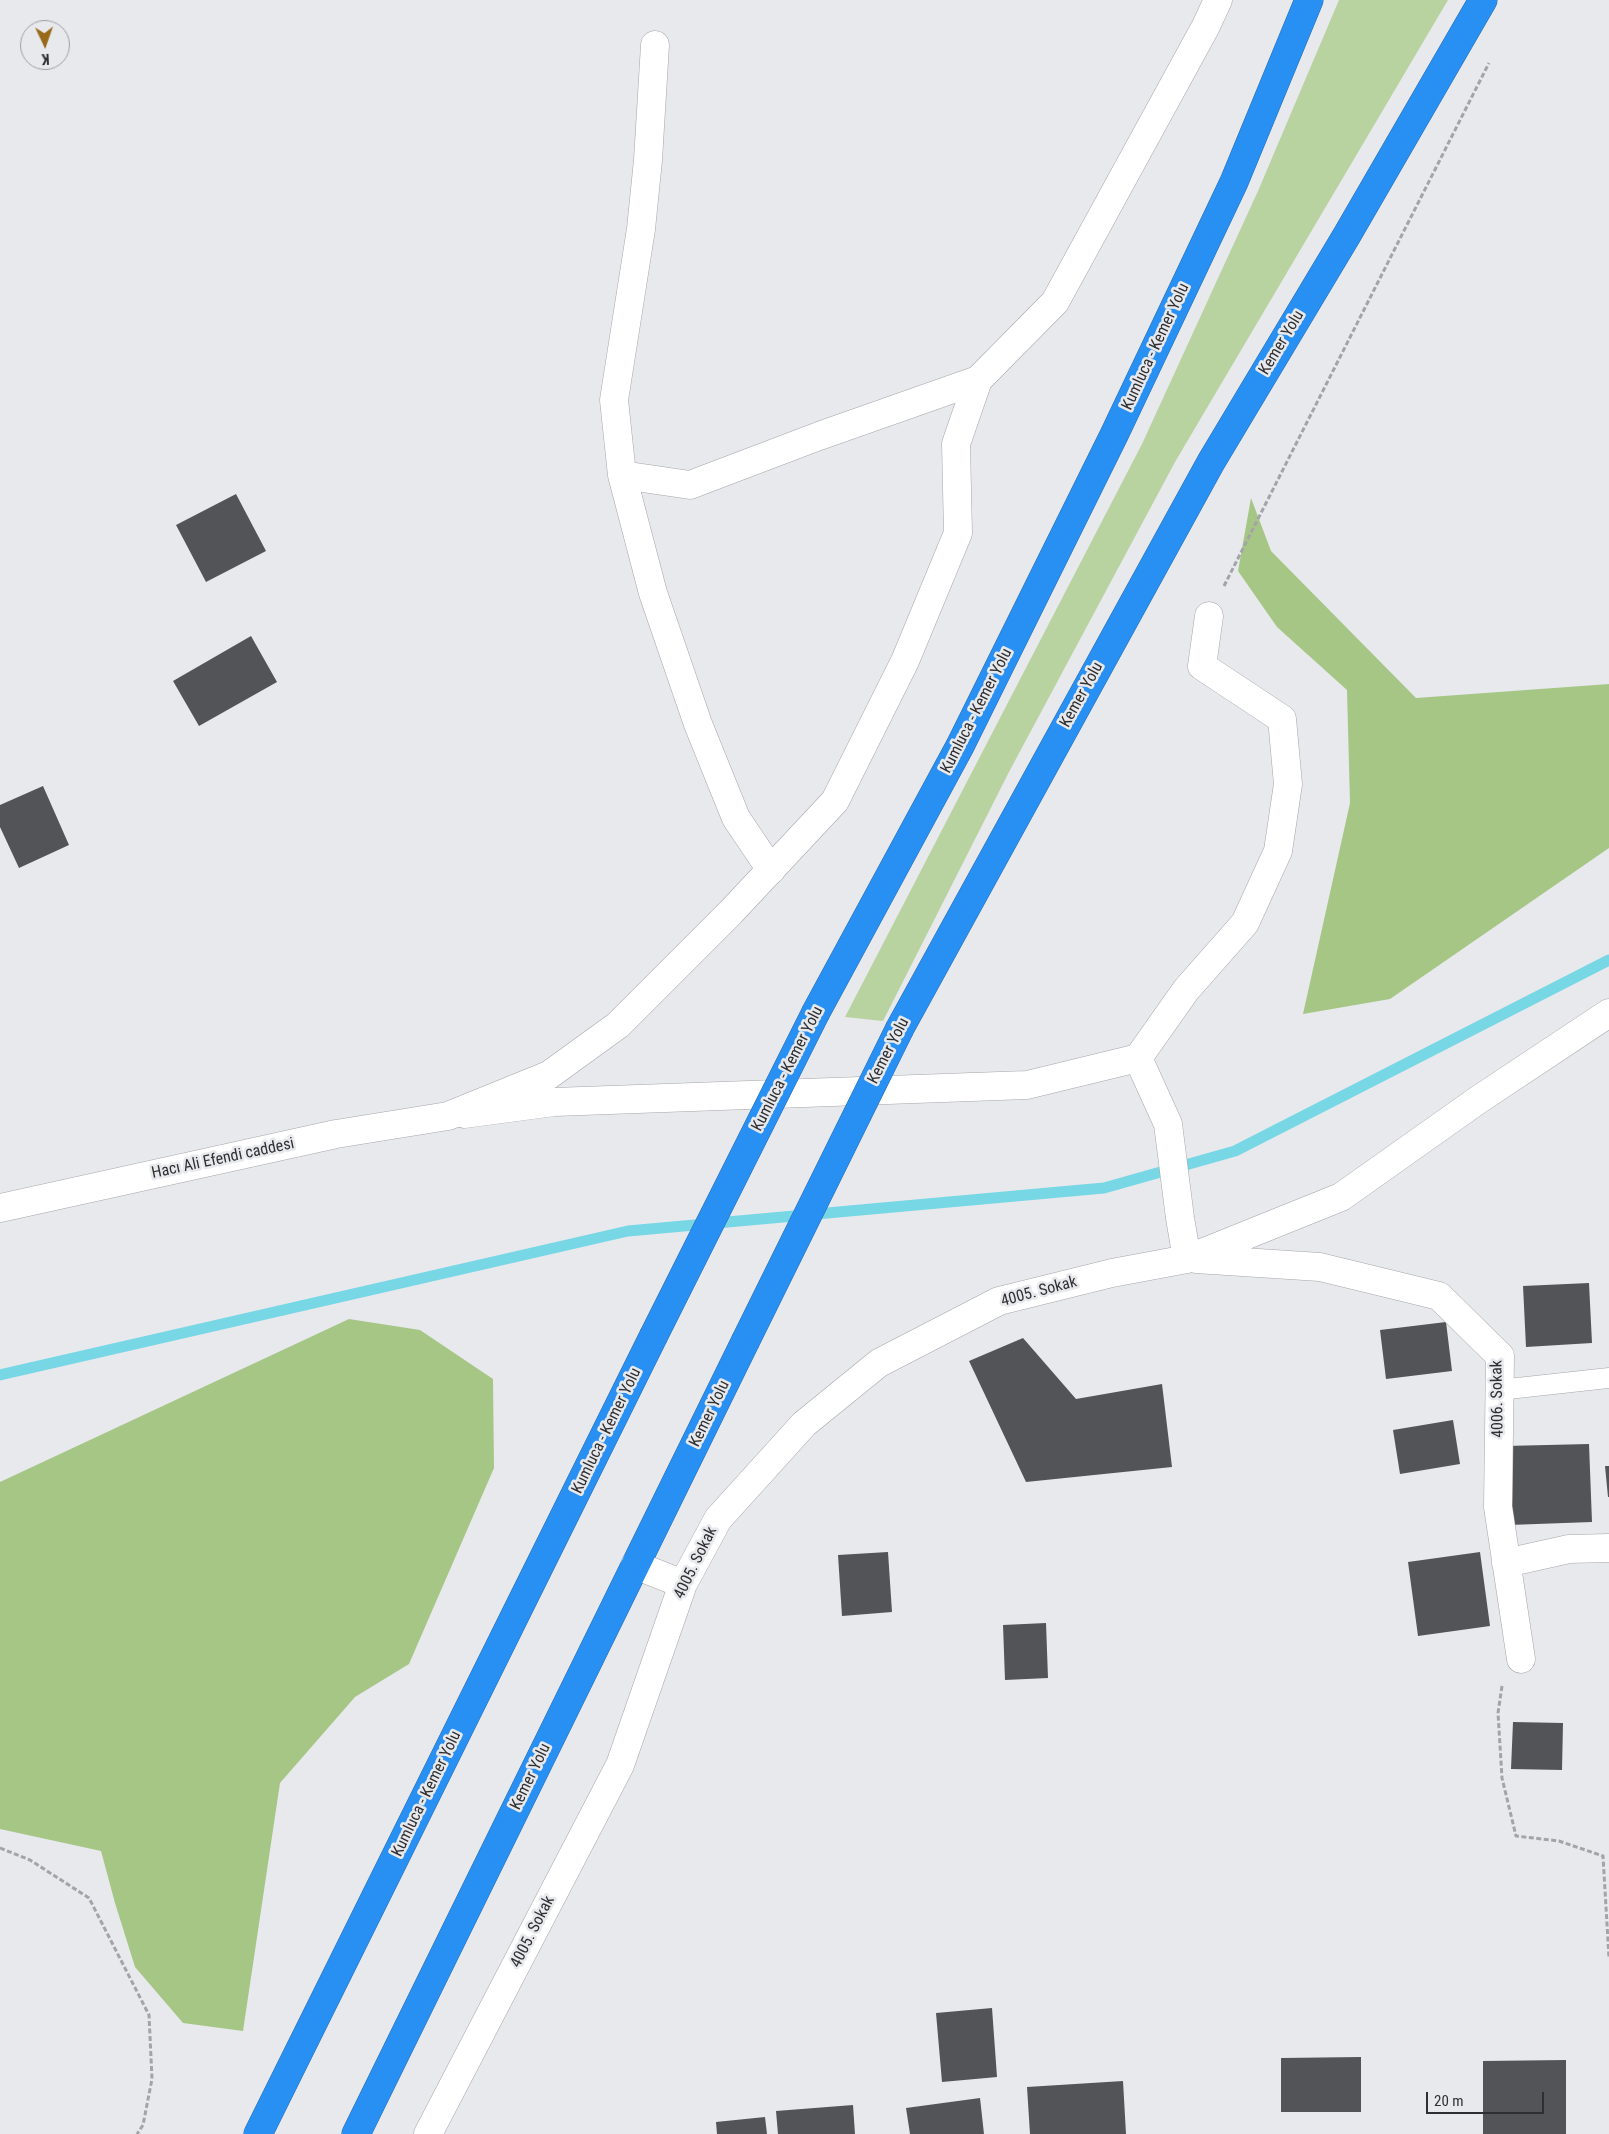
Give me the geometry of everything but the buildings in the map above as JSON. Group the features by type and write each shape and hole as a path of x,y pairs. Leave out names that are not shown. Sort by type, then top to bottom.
{"highway":[{"name":"Kumluca - Kemer Yolu","path":"258,2134 816,1012 960,746 1114,435 1234,182 1309,0"},
{"name":"Kemer Yolu","path":"356,2134 900,1028 1211,462 1347,235 1483,0"}],"street":[{"path":"448,1116 548,1075 618,1025 835,801 905,661 958,533 956,444 978,380 1055,302 1206,26 1218,0"},
{"path":"656,45 641,229 614,400 622,475 653,593 698,724 736,818 770,870"},
{"path":"622,475 690,485 819,436 978,380"},
{"path":"448,1116 554,1102 1027,1085 1138,1058 1186,990 1245,924 1278,851 1288,784 1282,719 1202,666 1209,616"},
{"path":"1138,1058 1168,1124 1187,1259 1341,1197 1478,1100 1609,1013"},
{"name":"Hacı Ali Efendi caddesi","path":"0,1208 336,1134 448,1116"},
{"name":"4006. Sokak","path":"1187,1259 1320,1267 1439,1296 1500,1356 1498,1507 1521,1660"},
{"name":"4005. Sokak","path":"428,2134 620,1765 683,1584 718,1519 804,1424 879,1363 999,1301 1112,1273 1187,1259"},
{"path":"1506,1563 1569,1550 1609,1548"},
{"path":"635,1565 683,1584"}],"lane":[{"path":"1499,1390 1609,1378"}],"path":[{"path":"1209,616 1490,62"},
{"path":"1521,1660 1502,1686 1498,1713 1502,1778 1516,1836 1559,1841 1603,1856 1609,1958"},
{"path":"0,1848 30,1860 89,1898 149,2015 152,2079 143,2125 138,2134"}],"green space":[{"path":"1339,0 1448,0 1175,462 1010,770 883,1021 845,1017 1142,444 1258,191"},
{"path":"1251,498 1271,551 1416,698 1609,684 1609,848 1390,999 1303,1014 1350,803 1347,690 1277,627 1238,571"},
{"path":"349,1319 420,1330 493,1379 494,1468 409,1664 355,1697 280,1783 243,2031 183,2023 135,1967 101,1851 0,1829 0,1482"}],"waterway":[{"path":"0,1375 628,1231 1104,1188 1235,1151 1609,960"}]}
